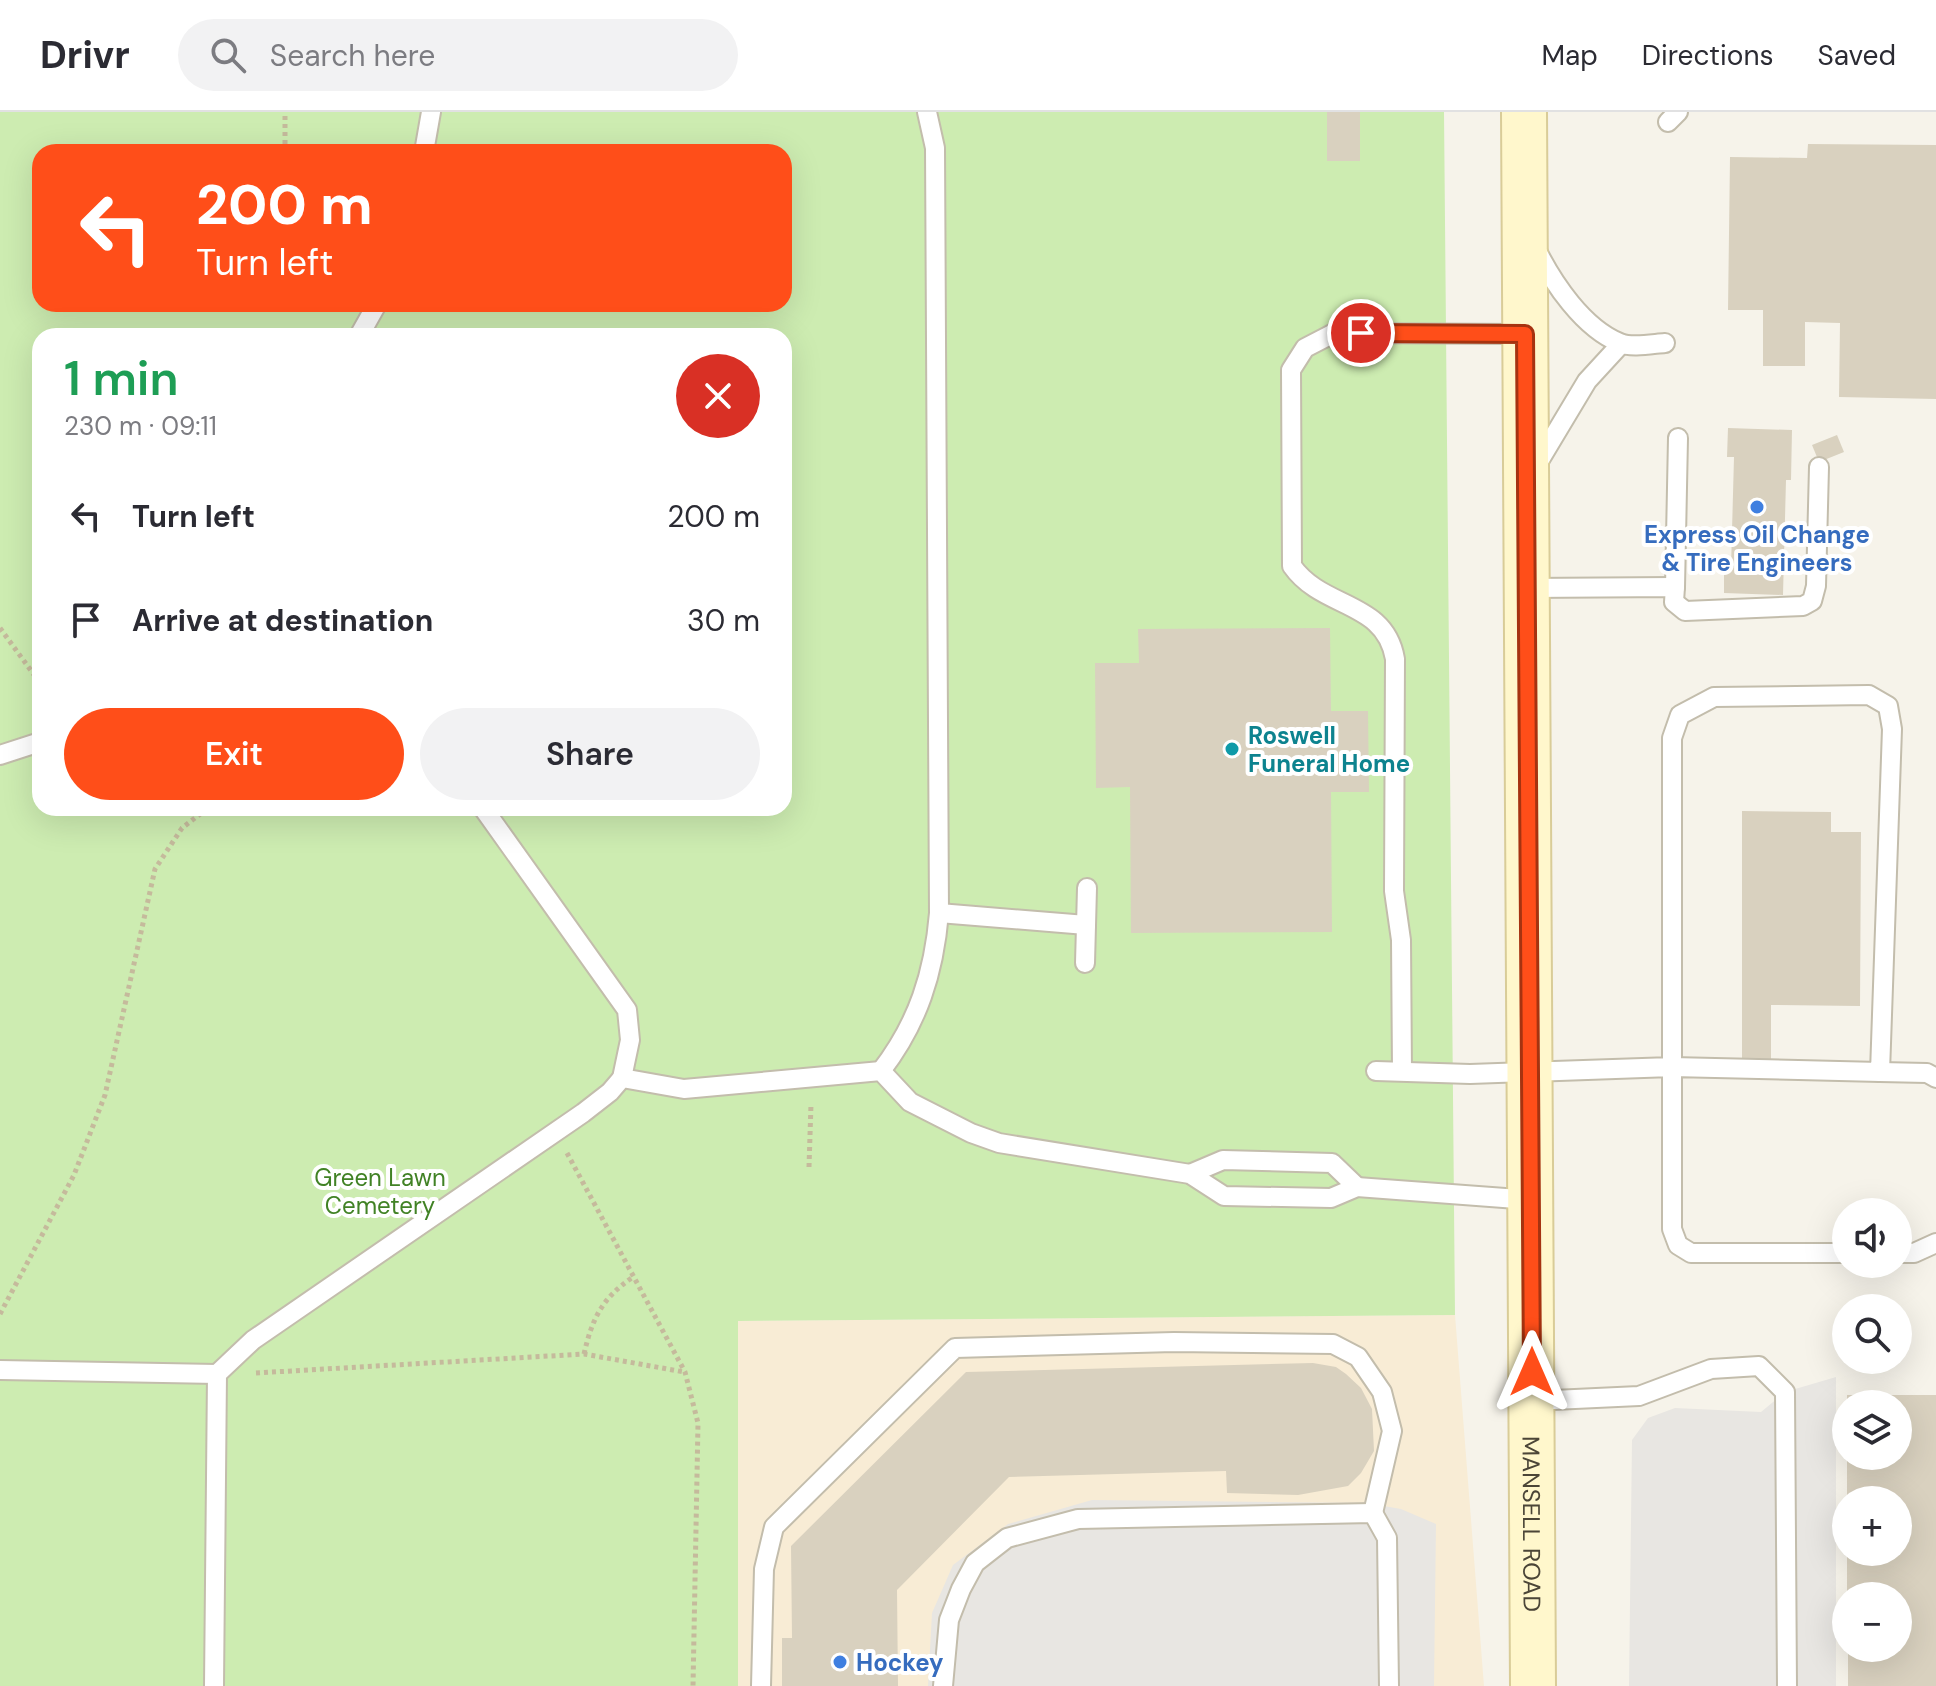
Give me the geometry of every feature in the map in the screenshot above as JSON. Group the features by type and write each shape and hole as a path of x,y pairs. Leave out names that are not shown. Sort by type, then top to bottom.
{"main road":[{"name":"MANSELL ROAD","path":"1524,112 1533,1686"}],"lane":[{"path":"425,144 431,112"},
{"path":"622,1078 684,1089 881,1071 900,1046 927,989 939,913 935,148 927,112"},
{"path":"1525,225 1553,283 1583,316 1615,340 1665,343"},
{"path":"1402,1071 1401,940 1394,891 1393,645 1381,624 1304,583 1292,566 1291,370 1305,348 1334,333 1525,334"},
{"path":"1527,481 1615,340"},
{"path":"1678,438 1674,602 1685,611 1803,606 1812,601 1816,586 1819,467"},
{"path":"1527,588 1675,587"},
{"path":"1832,1253 1691,1253 1678,1245 1672,1229 1672,738 1680,715 1714,697 1869,695 1888,706 1892,729 1880,1072"},
{"path":"0,755 32,745"},
{"path":"0,1370 217,1374 253,1340 610,1092 622,1078 630,1040 627,1010 489,816"},
{"path":"1085,963 1087,888"},
{"path":"939,913 1086,925"},
{"path":"1376,1071 1530,1072 1672,1067 1927,1073 1936,1078"},
{"path":"881,1071 910,1102 971,1133 999,1143 1190,1174 1224,1196 1331,1198 1357,1187 1531,1200"},
{"path":"1190,1174 1223,1160 1332,1163 1357,1187"},
{"path":"1912,1253 1936,1243"},
{"path":"761,1686 764,1569 774,1527 955,1348 1174,1342 1333,1344 1358,1357 1382,1392 1392,1431 1373,1513 1387,1538 1389,1686"},
{"path":"1532,1401 1639,1396 1711,1369 1759,1366 1785,1392 1787,1686"},
{"path":"214,1686 217,1374"},
{"path":"943,1686 949,1620 961,1589 975,1563 1007,1538 1078,1519 1373,1513"}],"path":[{"path":"285,112 285,144"},
{"path":"0,628 32,672"},
{"path":"0,1314 74,1175 105,1095 155,869 182,828 198,816"},
{"path":"809,1167 811,1078"},
{"path":"556,1131 685,1372 698,1423 693,1686"},
{"path":"584,1354 593,1317 611,1292 633,1277"},
{"path":"217,1374 584,1354 685,1372"}],"shaded area":[{"path":"1455,1315 1484,1686 738,1686 738,1321"},
{"path":"1836,1377 1836,1390 1832,1390 1832,1470 1836,1470 1836,1486 1832,1486 1832,1566 1836,1566 1836,1582 1832,1582 1832,1662 1836,1662 1836,1686 1629,1686 1632,1440 1648,1418 1675,1408 1761,1412 1785,1392"},
{"path":"1092,1500 1367,1503 1401,1509 1436,1524 1434,1686 928,1686 932,1613 953,1565 1008,1524"}],"green space":[{"name":"Green Lawn Cemetery","path":"0,112 1444,112 1455,1315 738,1321 738,1686 0,1686"}],"building":[{"path":"1327,112 1360,112 1360,161 1327,161"},
{"path":"1808,144 1936,145 1936,399 1839,397 1840,323 1805,322 1805,366 1763,366 1763,310 1728,310 1730,157 1807,158"},
{"path":"1728,428 1792,430 1791,480 1786,480 1783,595 1724,593 1724,567 1731,568 1734,457 1727,457"},
{"path":"1837,435 1844,452 1819,462 1812,445"},
{"name":"Roswell Funeral Home","path":"1330,628 1331,711 1368,711 1369,792 1331,792 1332,932 1131,933 1130,787 1096,788 1095,663 1139,663 1138,629"},
{"path":"1742,811 1831,812 1831,832 1861,832 1860,1006 1771,1005 1771,1065 1742,1065"},
{"path":"1313,1363 1336,1367 1346,1374 1361,1388 1372,1409 1374,1451 1361,1473 1348,1486 1298,1495 1227,1493 1226,1471 1009,1477 897,1590 898,1686 782,1686 782,1638 792,1638 791,1546 966,1372"},
{"path":"1912,1395 1936,1395 1936,1686 1848,1686 1848,1662 1912,1662 1912,1582 1847,1582 1847,1566 1912,1566 1912,1486 1847,1486 1847,1470 1912,1470"}],"place":[{"name":"Express Oil Change & Tire Engineers","path":"1757,507"},
{"name":"Roswell Funeral Home","path":"1232,749"},
{"name":"Hockey","path":"840,1662"}],"route":[{"path":"1361,333 1525,334 1532,1372"}]}
